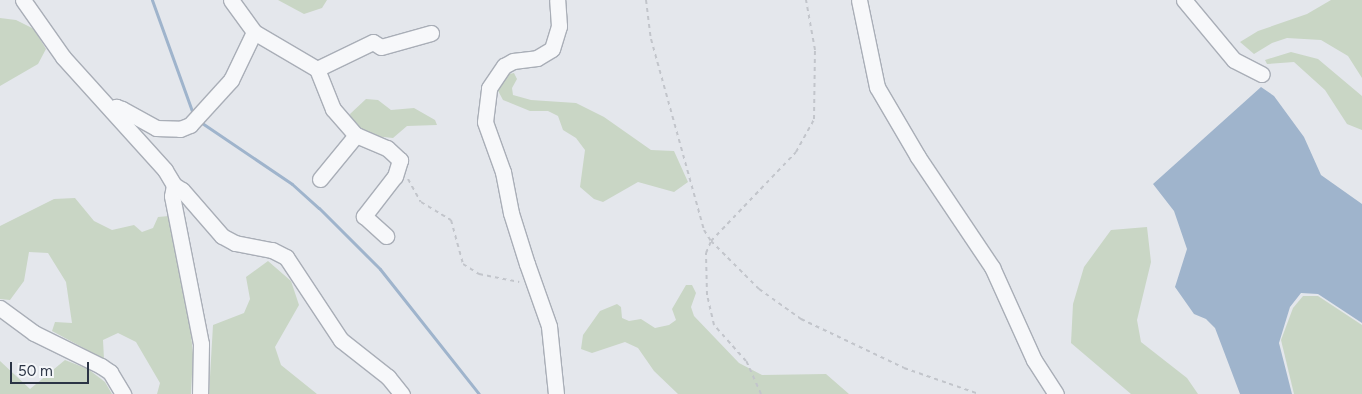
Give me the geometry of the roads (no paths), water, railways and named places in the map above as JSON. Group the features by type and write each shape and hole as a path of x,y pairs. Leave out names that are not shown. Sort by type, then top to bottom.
{"street":[{"path":"23,0 63,56 165,170 174,186 182,190 222,236 235,243 272,250 286,257 341,340 377,367 402,394"},
{"path":"231,0 254,32 316,69 333,109 356,135 394,153 400,166 364,216 386,236"},
{"path":"556,394 549,326 511,213 504,172 488,133 486,104 489,88 504,66 513,61 537,58 552,49 558,26 557,0"},
{"path":"859,0 872,73 881,94 918,157 992,267 1034,360 1056,394"},
{"path":"1184,0 1234,60 1262,74"},
{"path":"112,111 116,107 122,109 141,121 168,130 180,129 197,120 231,80 254,32"},
{"path":"316,69 372,42 381,47 432,33"},
{"path":"320,179 356,135"},
{"path":"174,186 172,196 201,344 200,394"},
{"path":"0,308 34,332 110,372 123,394"}],"water":[{"path":"1261,87 1274,96 1304,137 1321,175 1362,204 1362,323 1318,294 1301,293 1290,307 1279,343 1292,394 1240,394 1215,328 1206,319 1194,314 1175,287 1187,249 1174,211 1153,184"}],"waterway":[{"path":"152,0 193,114"},
{"path":"199,121 292,184 319,208 380,269 479,394"}]}
